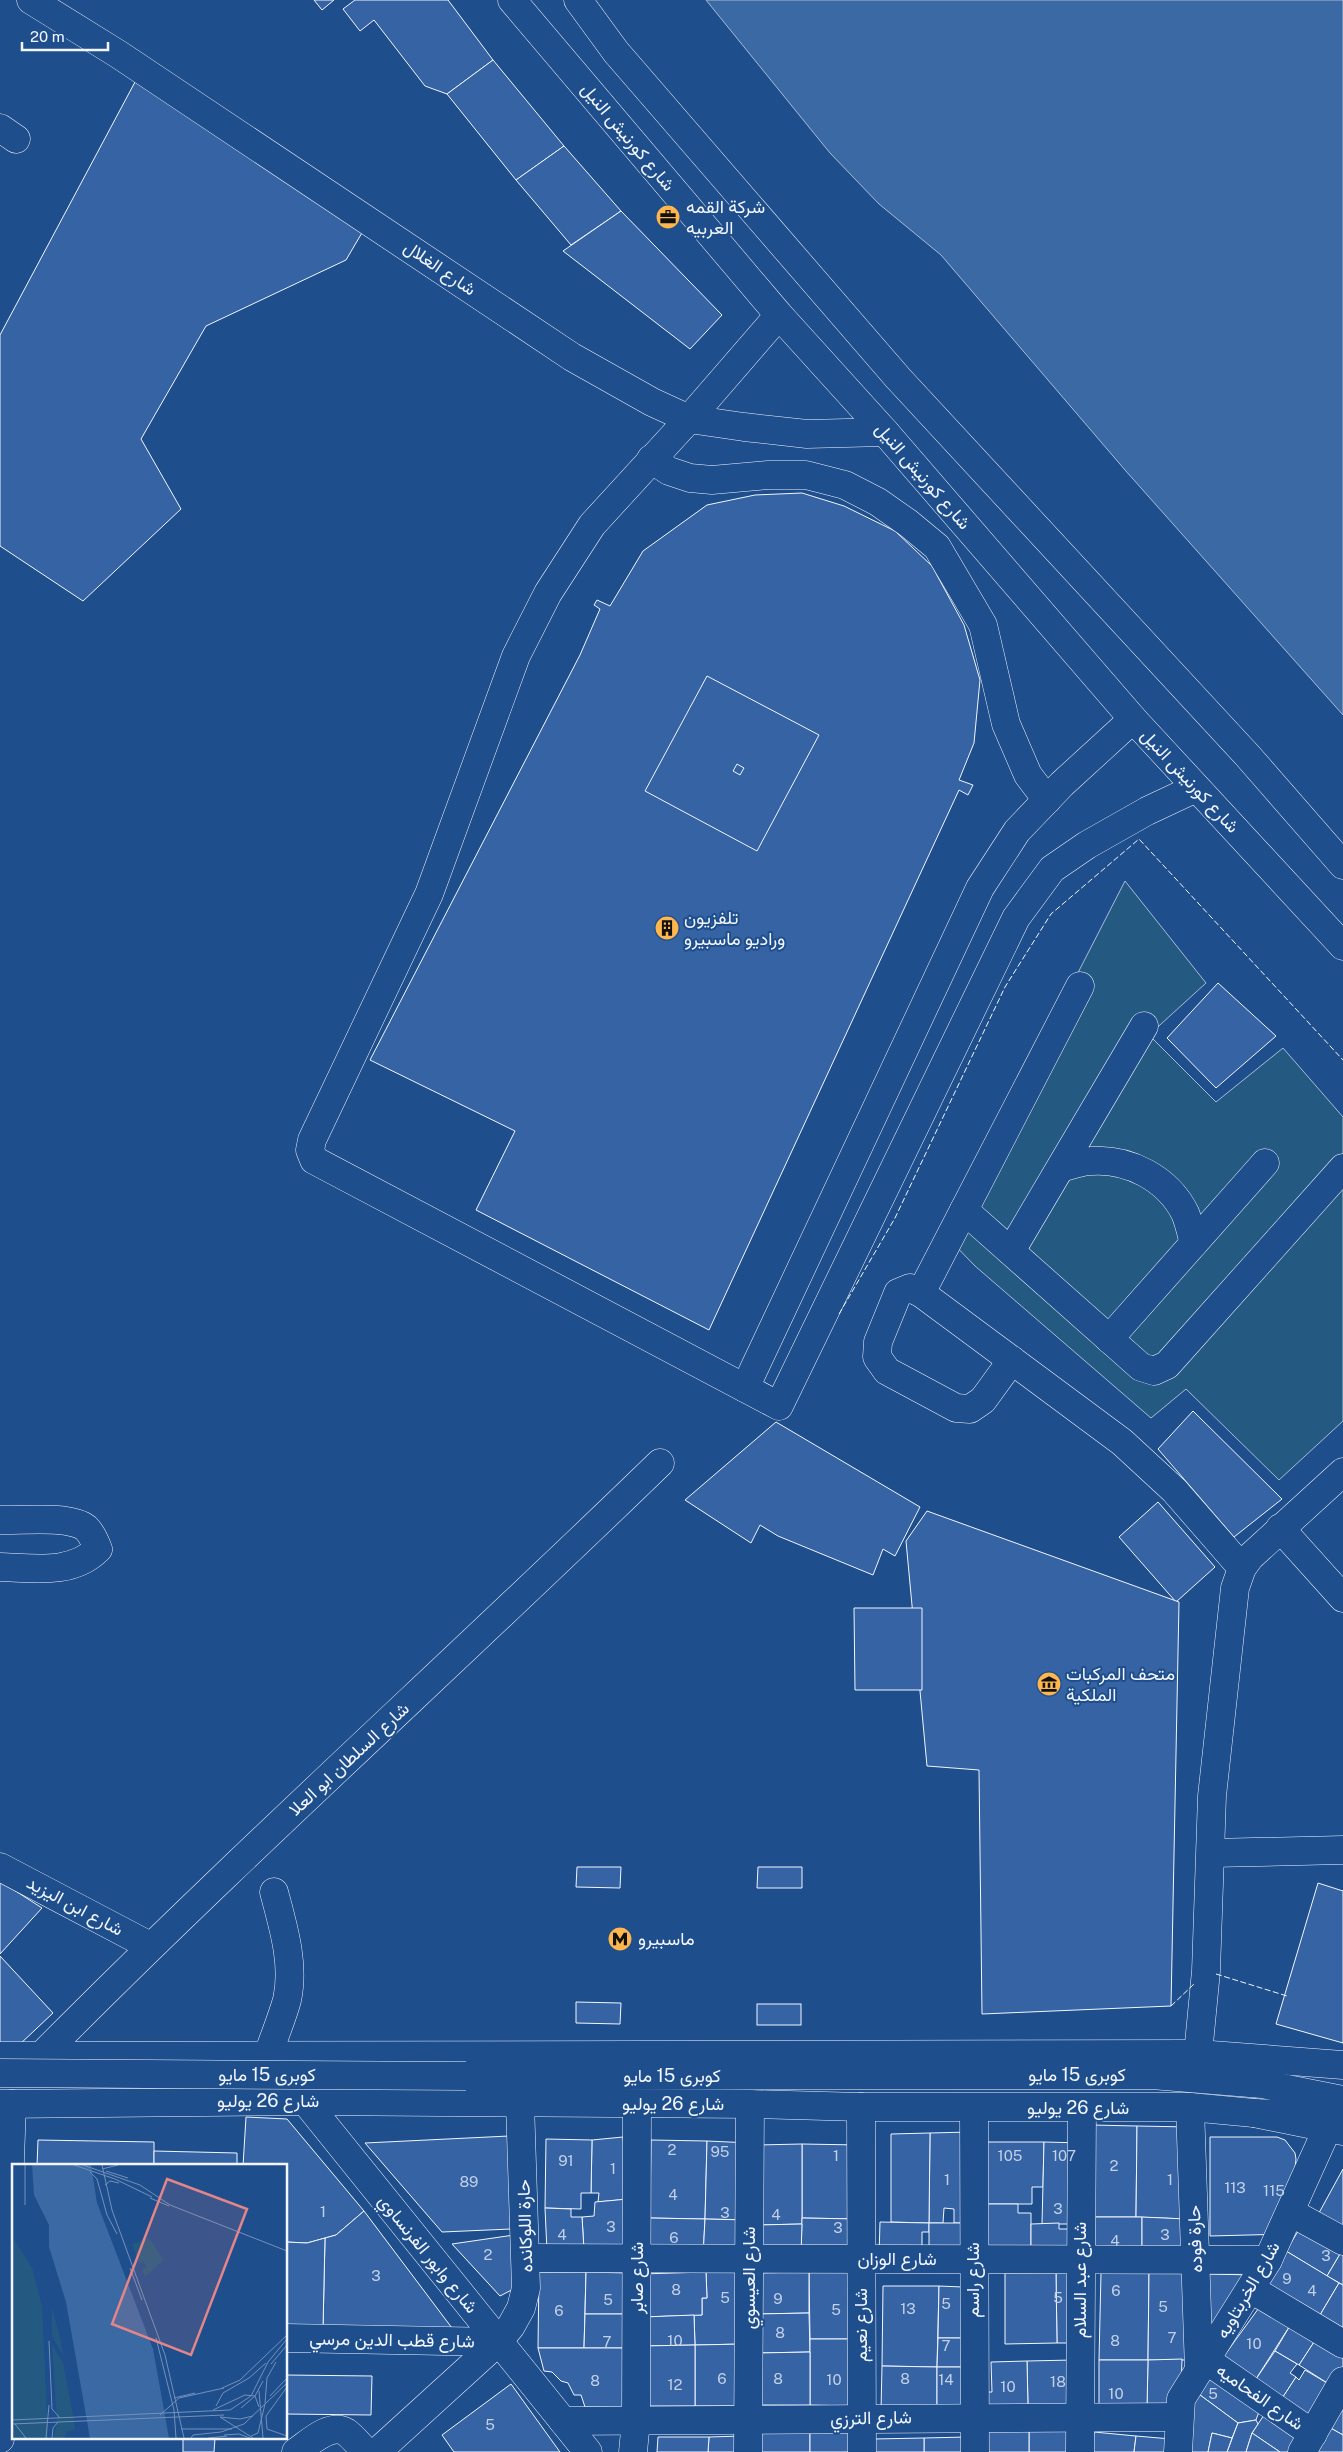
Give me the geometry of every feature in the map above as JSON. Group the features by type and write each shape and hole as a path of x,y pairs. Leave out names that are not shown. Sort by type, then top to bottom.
{"main road":[{"name":"شارع الغلال","path":"31,0 135,65 572,357 652,402 689,419 807,434 885,432"},
{"name":"شارع كورنيش النيل","path":"512,0 779,315 885,432 1133,719 1343,946"},
{"path":"578,0 616,52 898,378 1247,755 1343,865"},
{"path":"779,315 689,419 592,525 548,593 516,656 429,894 312,1140 310,1150 314,1160 322,1166 779,1406 1016,918 1052,869 1087,845 1146,811 1196,788"},
{"path":"651,459 669,472 690,478 712,480 768,475 806,475 845,485 878,502 937,547 983,625 1006,724 1028,775 1047,800"},
{"path":"745,1388 980,888 1016,831 1133,719"},
{"path":"921,1293 1080,986"},
{"path":"1011,1251 1144,1026"},
{"path":"1061,1168 1091,1160 1121,1163 1145,1172 1166,1187 1184,1213 1194,1243"},
{"path":"1110,1339 1264,1163"},
{"path":"964,1210 1141,1367 1154,1371 1161,1369 1338,1183"},
{"path":"1012,1360 983,1400 970,1409 956,1408 887,1370 877,1357 878,1342 898,1293 910,1288 921,1293 1012,1360 1122,1442 1174,1490 1242,1568"},
{"name":"شارع السلطان ابو العلا","path":"40,2057 150,1946 526,1593 660,1463"},
{"path":"1198,2054 1206,1971 1212,1853 1212,1796 1235,1588 1242,1568 1254,1553 1280,1528 1338,1485"},
{"path":"0,1520 74,1522 85,1528 94,1537 98,1548 89,1558 66,1567 0,1568"},
{"path":"1280,1528 1343,1598"},
{"path":"1212,1853 1343,1850"},
{"name":"شارع ابن اليزيد","path":"0,1867 150,1946"},
{"path":"268,2055 287,1998 289,1958 286,1936 274,1892"},
{"path":"0,2056 1198,2054 1343,2065"},
{"name":"شارع وابور الفرنساوي","path":"268,2055 588,2452"},
{"name":"كوبرى 15 مايو","path":"0,2073 600,2077 1152,2075 1262,2084 1343,2100"},
{"name":"شارع 26 يوليو","path":"6,2104 306,2100 974,2108 1190,2107 1254,2112 1338,2125"},
{"name":"حارة اللوكانده","path":"381,2450 498,2342 511,2326 521,2308 526,2288 527,2258 520,2103"},
{"path":"0,2439 6,2332 6,2104"},
{"name":"شارع صابر","path":"633,2452 636,2420 637,2104"},
{"name":"شارع العيسوي","path":"748,2452 750,2104"},
{"name":"شارع نعيم","path":"861,2107 862,2452"},
{"name":"حارة فوده","path":"1190,2107 1196,2260 1203,2365"},
{"name":"شارع راسم","path":"974,2108 975,2452"},
{"name":"شارع عبد السلام","path":"1080,2452 1082,2108"},
{"name":"شارع الخربتاويه","path":"1178,2452 1180,2399 1268,2260 1290,2212 1338,2125"},
{"path":"1290,2212 1343,2241"},
{"name":"شارع الوزان","path":"527,2258 1268,2260"},
{"path":"1251,2289 1343,2344"},
{"name":"شارع قطب الدين مرسي","path":"288,2338 498,2342"},
{"name":"شارع الفحاميه","path":"1203,2365 1308,2443"},
{"path":"1308,2443 1343,2381"},
{"name":"شارع الترزي","path":"563,2421 1079,2416 1178,2417"},
{"path":"296,2452 325,2432 335,2430 345,2431 381,2450"}],"shaded area":[{"path":"706,0 1343,0 1343,715 1125,470 941,255 879,204 830,153"},
{"path":"1125,881 1206,983 1149,1035 1216,1102 1283,1048 1343,1117 1343,1421 1279,1480 1186,1389 1151,1418 975,1266 944,1234"}],"building":[{"path":"314,0 334,0 322,10"},
{"path":"355,0 448,0 493,60 447,94 425,86 374,20 360,31 343,9"},
{"path":"493,60 564,146 516,180 447,94"},
{"path":"135,82 366,226 346,260 206,326 141,439 181,509 83,601 0,546 0,335"},
{"path":"564,146 621,211 571,245 516,180"},
{"path":"621,211 722,315 690,349 563,251"},
{"name":"تلفزيون وراديو ماسبيرو","path":"802,493 844,506 895,531 932,566 964,625 980,680 974,743 959,780 973,785 968,795 959,790 709,1330 476,1210 515,1131 370,1060 580,655 600,609 594,605 597,600 610,606 643,551 707,505 755,495"},
{"path":"707,676 819,735 757,851 645,791"},
{"path":"737,764 744,768 740,775 733,771"},
{"path":"1218,983 1276,1036 1216,1088 1167,1038"},
{"path":"1193,1411 1282,1499 1234,1537 1158,1449"},
{"path":"776,1422 920,1507 895,1556 883,1549 873,1575 778,1536 760,1525 751,1543 685,1500"},
{"path":"1158,1502 1215,1567 1176,1602 1119,1537"},
{"name":"متحف المركبات الملكية","path":"927,1511 1179,1602 1171,2006 982,2014 979,1770 927,1766 906,1541"},
{"path":"854,1608 922,1608 922,1690 855,1690"},
{"path":"577,1867 621,1867 620,1888 576,1887"},
{"path":"758,1867 802,1867 802,1888 757,1888"},
{"path":"0,1881 42,1908 0,1954"},
{"path":"1318,1883 1343,1891 1343,2043 1276,2024"},
{"path":"0,1956 53,2013 18,2046 0,2046"},
{"path":"576,2002 621,2003 620,2024 576,2023"},
{"path":"757,2004 801,2004 801,2025 757,2025"},
{"path":"246,2117 287,2119 364,2211 336,2235 307,2243 288,2242 288,2164 243,2164"},
{"path":"1092,2125 1137,2126 1136,2217 1090,2217"},
{"path":"1137,2126 1190,2127 1186,2219 1136,2217"},
{"path":"970,2132 964,2223 954,2223 954,2209 944,2208 943,2223 929,2223 930,2133"},
{"path":"930,2133 929,2223 891,2222 891,2134"},
{"path":"530,2135 534,2228 442,2232 365,2143"},
{"path":"623,2137 628,2199 598,2202 599,2193 591,2193 592,2140"},
{"path":"1210,2137 1277,2137 1285,2140 1295,2153 1296,2159 1288,2234 1210,2236"},
{"path":"546,2139 592,2140 591,2193 581,2193 581,2209 545,2208"},
{"path":"38,2140 154,2142 154,2164 37,2164"},
{"path":"651,2140 707,2141 705,2219 650,2218"},
{"path":"707,2141 751,2143 749,2220 705,2219"},
{"path":"984,2142 1044,2142 1043,2187 1032,2187 1032,2204 983,2204"},
{"path":"1044,2142 1084,2143 1072,2224 1042,2224"},
{"path":"802,2144 859,2145 858,2219 802,2218"},
{"path":"802,2144 802,2224 758,2225 758,2145"},
{"path":"154,2151 237,2153 237,2164 154,2164"},
{"path":"1343,2169 1343,2237 1314,2222"},
{"path":"628,2199 630,2250 584,2250 582,2217 594,2216 595,2202"},
{"path":"983,2204 1018,2204 1018,2213 1031,2213 1031,2255 982,2255"},
{"path":"545,2208 571,2209 571,2217 582,2217 584,2250 547,2251"},
{"path":"364,2211 455,2332 323,2328 325,2238 336,2235"},
{"path":"1090,2217 1142,2217 1142,2256 1089,2254"},
{"path":"1142,2217 1186,2219 1185,2257 1142,2256"},
{"path":"650,2218 705,2219 703,2257 649,2256"},
{"path":"802,2218 858,2219 858,2255 801,2255"},
{"path":"705,2219 749,2220 747,2256 703,2257"},
{"path":"880,2222 929,2223 929,2232 922,2232 922,2256 879,2256"},
{"path":"929,2223 964,2223 964,2254 929,2254"},
{"path":"1059,2223 1059,2229 1072,2229 1073,2255 1031,2255 1031,2224"},
{"path":"1303,2223 1343,2249 1327,2276 1286,2251"},
{"path":"802,2224 801,2255 757,2266 758,2225"},
{"path":"521,2234 523,2284 500,2296 452,2244"},
{"path":"325,2238 323,2328 288,2325 288,2242 307,2243"},
{"path":"1343,2249 1343,2285 1327,2276"},
{"path":"1286,2251 1339,2283 1317,2320 1264,2289"},
{"path":"742,2271 743,2344 695,2345 694,2315 702,2315 702,2298 707,2298 706,2272"},
{"path":"854,2271 854,2339 810,2339 809,2272"},
{"path":"539,2272 586,2272 584,2348 538,2348"},
{"path":"586,2272 628,2273 627,2314 585,2314"},
{"path":"706,2272 707,2298 702,2298 702,2315 643,2317 641,2274"},
{"path":"809,2272 809,2313 756,2314 755,2273"},
{"path":"1077,2272 1077,2343 1057,2343 1056,2273"},
{"path":"1005,2273 1056,2273 1057,2343 1005,2344"},
{"path":"1101,2273 1149,2273 1148,2360 1099,2360"},
{"path":"1149,2273 1183,2273 1193,2360 1148,2360"},
{"path":"1207,2274 1255,2275 1211,2347"},
{"path":"1339,2283 1343,2285 1343,2335 1317,2320"},
{"path":"883,2286 939,2286 937,2367 882,2366"},
{"path":"939,2286 986,2288 972,2338 938,2338"},
{"path":"1261,2305 1291,2324 1254,2382 1221,2360"},
{"path":"809,2313 810,2352 757,2353 756,2314"},
{"path":"585,2314 627,2314 628,2348 584,2348"},
{"path":"694,2315 695,2345 642,2346 643,2317"},
{"path":"1291,2324 1316,2339 1299,2365 1275,2351"},
{"path":"938,2338 972,2338 972,2367 937,2367"},
{"path":"810,2339 854,2339 853,2406 810,2405"},
{"path":"1316,2339 1343,2354 1343,2368 1332,2386 1299,2365"},
{"path":"743,2344 743,2406 695,2406 695,2345"},
{"path":"695,2345 695,2406 643,2406 642,2346"},
{"path":"538,2348 628,2348 627,2407 585,2407 581,2395 574,2395 568,2383 561,2381 552,2372 544,2371"},
{"path":"1275,2351 1297,2364 1290,2373 1296,2377 1281,2400 1254,2382"},
{"path":"810,2352 810,2405 758,2405 757,2353"},
{"path":"1182,2359 1181,2389 1169,2409 1147,2408 1148,2360"},
{"path":"1073,2360 1074,2405 1028,2406 1027,2361"},
{"path":"1099,2360 1148,2360 1147,2408 1099,2408"},
{"path":"1027,2361 1028,2406 982,2406 982,2392 992,2392 991,2362"},
{"path":"882,2366 937,2367 937,2409 881,2410"},
{"path":"937,2367 972,2367 972,2410 937,2409"},
{"path":"1208,2370 1261,2406 1256,2420 1238,2423 1196,2392"},
{"path":"1305,2370 1332,2386 1311,2419 1281,2400 1296,2377 1299,2380"},
{"path":"288,2375 372,2376 371,2415 288,2414"},
{"path":"511,2384 560,2452 454,2452 442,2435"},
{"path":"1196,2392 1238,2423 1232,2438 1212,2433 1208,2452 1185,2452"},
{"path":"1343,2398 1343,2435 1327,2426"},
{"path":"1266,2412 1303,2436 1292,2452 1280,2452 1252,2433"},
{"path":"1256,2420 1258,2424 1252,2433 1246,2452 1227,2452 1238,2423"},
{"path":"1327,2426 1343,2435 1343,2452 1313,2452"},
{"path":"1075,2428 1075,2452 1029,2452 1029,2429"},
{"path":"1029,2429 1029,2452 986,2452 985,2430"},
{"path":"761,2430 810,2430 810,2452 761,2452"},
{"path":"810,2430 853,2430 853,2452 810,2452"},
{"path":"1094,2432 1136,2436 1134,2452 1092,2452"},
{"path":"1212,2433 1232,2438 1227,2452 1208,2452"},
{"path":"1252,2433 1280,2452 1246,2452"},
{"path":"742,2436 742,2452 708,2452 709,2437"},
{"path":"1136,2436 1171,2439 1169,2452 1134,2452"},
{"path":"658,2437 709,2437 708,2452 657,2452"},
{"path":"967,2437 968,2452 924,2452 924,2438"},
{"path":"924,2438 924,2452 873,2452 873,2439"},
{"path":"183,2440 215,2440 214,2452 183,2452"}],"fence":[{"path":"839,1314 895,1218 1005,987 1051,914 1139,839 1343,1060"},
{"path":"1216,1974 1287,1996"},
{"path":"1171,2006 1194,1984"}],"place":[{"name":"شركة القمه العربيه","path":"668,217"},
{"name":"تلفزيون وراديو ماسبيرو","path":"667,928"},
{"name":"متحف المركبات الملكية","path":"1049,1684"},
{"name":"ماسبيرو","path":"620,1939"}]}
